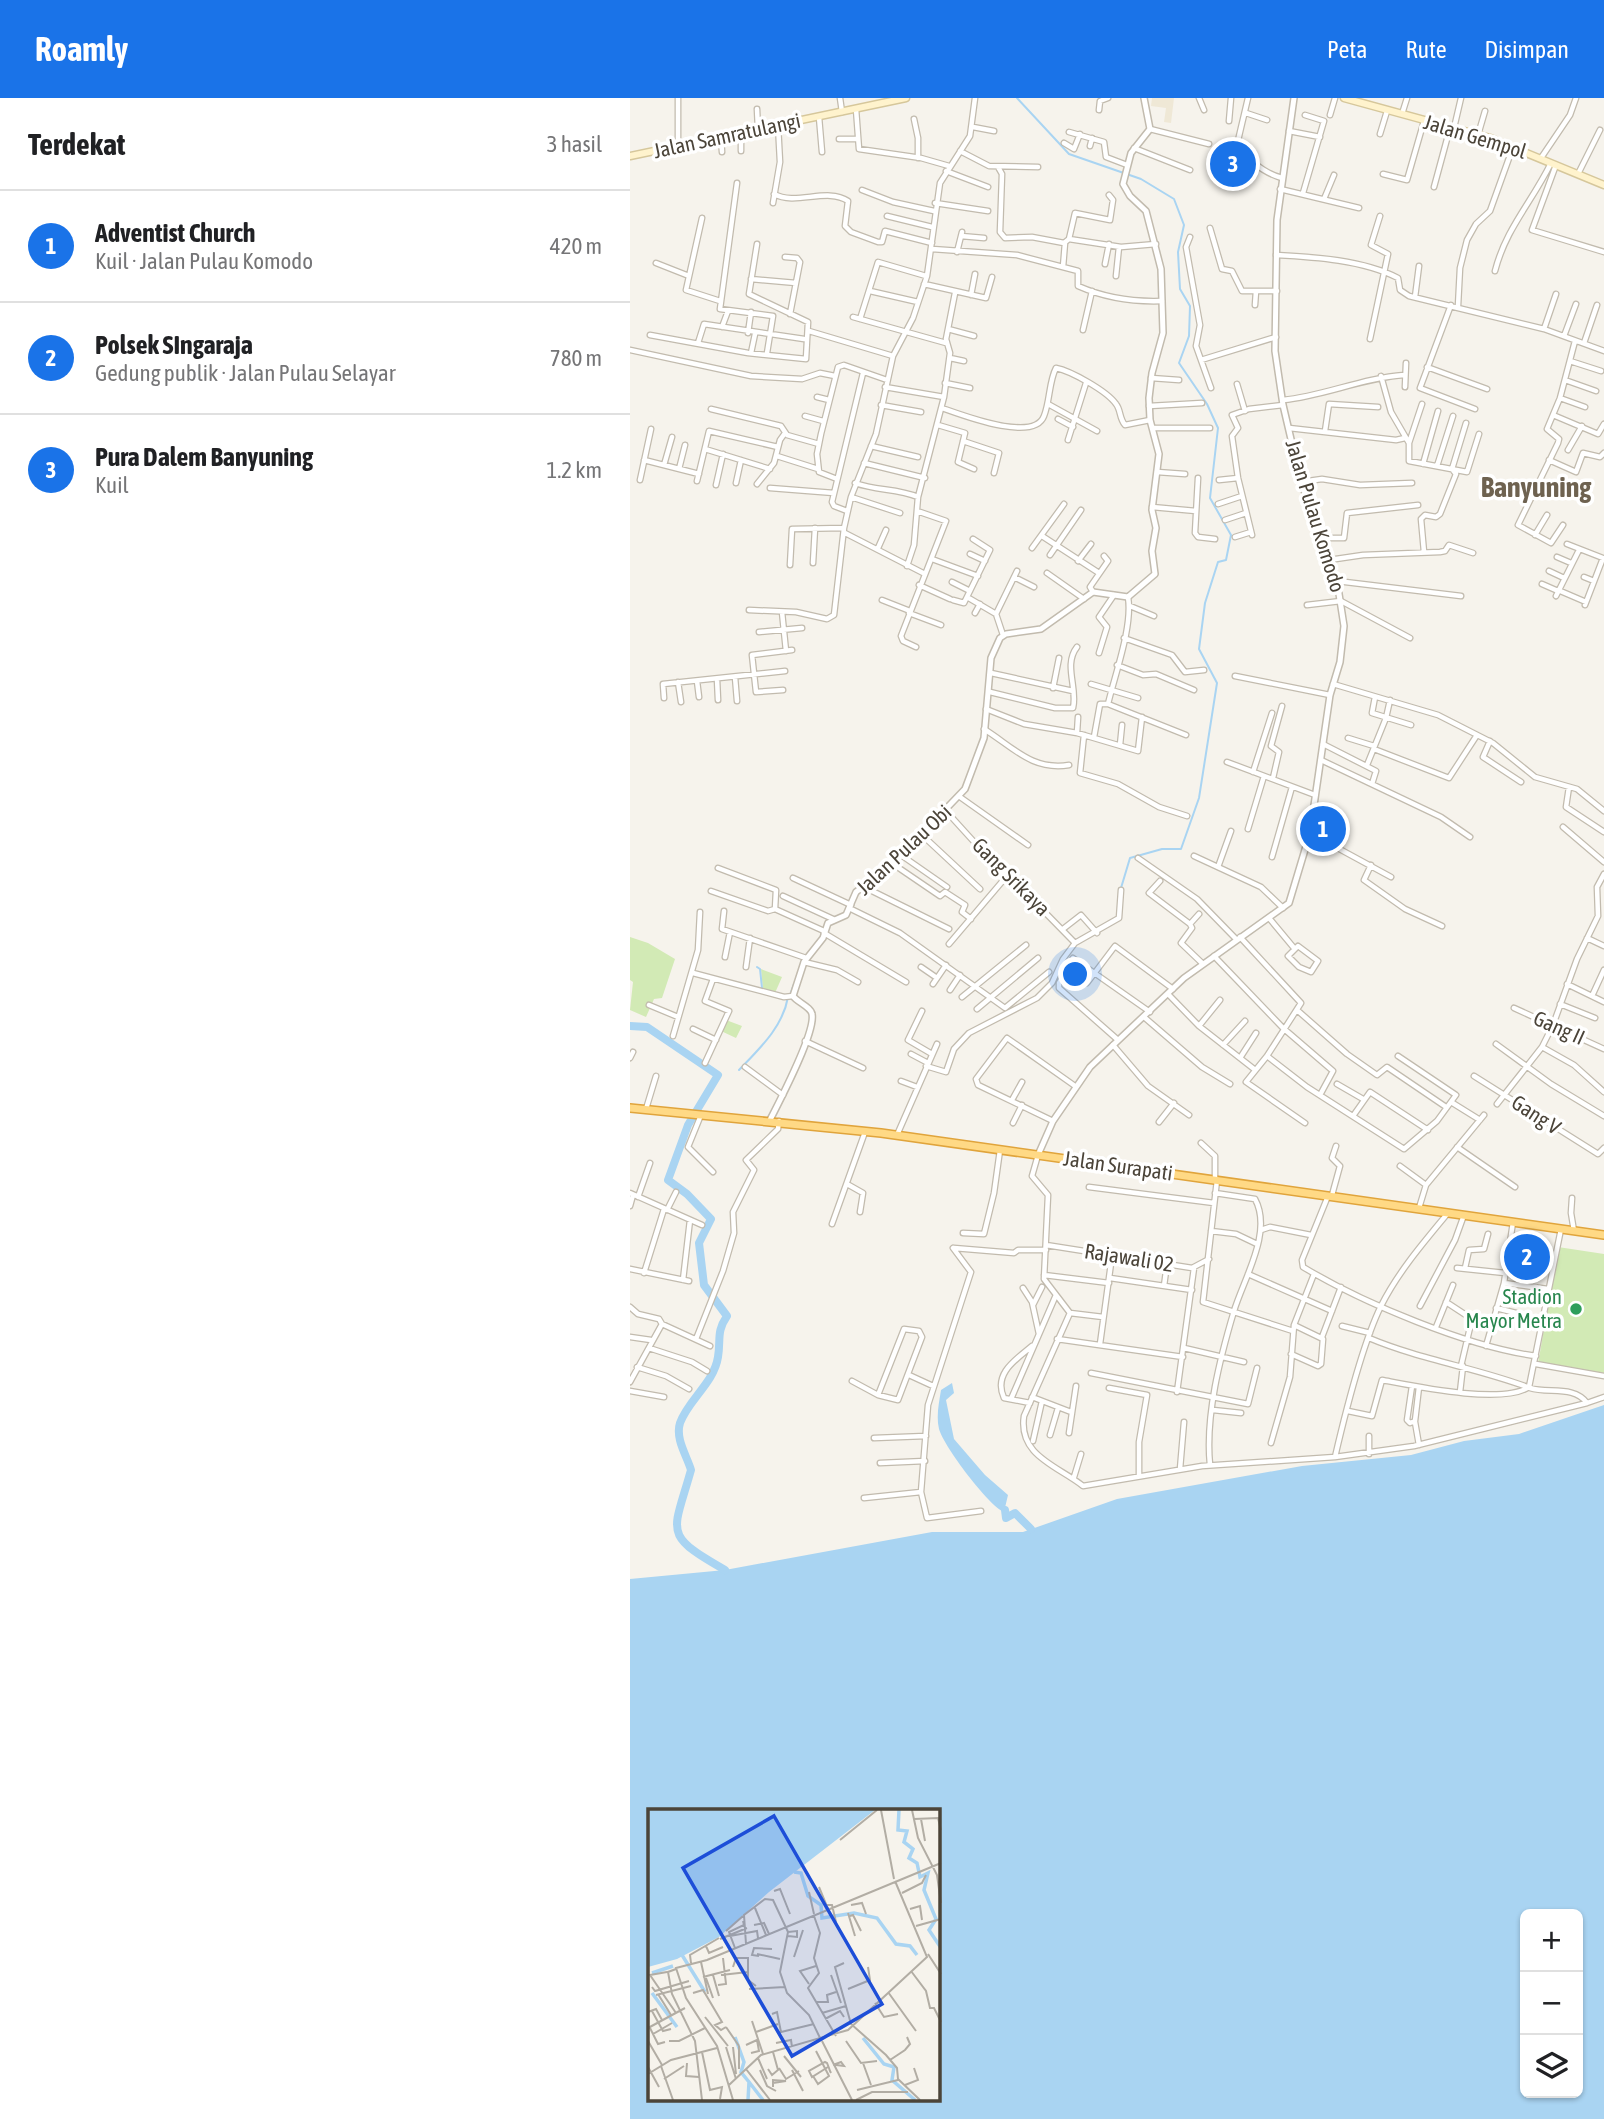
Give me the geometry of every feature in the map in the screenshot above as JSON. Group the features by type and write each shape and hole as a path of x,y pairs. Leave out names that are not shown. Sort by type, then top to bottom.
{"highway":[{"name":"Jalan Surapati","path":"630,1108 770,1120 897,1135 1604,1234"}],"main road":[{"name":"Jalan Samratulangi","path":"630,156 906,98"},
{"name":"Jalan Gempol","path":"1347,98 1478,135 1604,185"}],"street":[{"path":"678,98 678,146"},
{"path":"841,98 842,112"},
{"path":"748,610 832,619 847,511 855,483 871,446 893,356 927,276 935,203 947,169 973,127 975,98"},
{"path":"1099,110 1099,101 1108,98"},
{"path":"1144,98 1150,129"},
{"path":"1199,98 1204,110"},
{"path":"1229,121 1231,98"},
{"path":"1248,98 1236,149 1250,157 1262,172 1282,178"},
{"name":"Jalan Pulau Komodo","path":"1283,909 1295,892 1310,833 1330,695 1343,645 1341,601 1336,581 1301,482 1288,428 1276,337 1276,255 1280,190 1294,98"},
{"path":"1330,115 1335,98"},
{"path":"1402,115 1407,98"},
{"path":"1434,187 1461,98"},
{"path":"1541,158 1570,115 1576,98"},
{"path":"757,109 758,130"},
{"path":"856,109 860,150 918,158 988,187"},
{"path":"1380,134 1387,111"},
{"path":"1478,135 1485,111"},
{"path":"1246,113 1266,120"},
{"path":"1303,193 1323,120 1306,116"},
{"path":"818,117 822,152"},
{"path":"914,119 918,158"},
{"path":"1383,174 1407,180 1424,121"},
{"path":"773,203 780,162 778,125"},
{"path":"973,127 994,131"},
{"path":"1150,129 1185,141 1209,144"},
{"path":"1128,597 1154,574 1152,555 1156,528 1152,507 1159,449 1150,420 1149,406 1151,378 1163,333 1162,301 1157,243 1146,211 1125,191 1124,177 1134,148 1150,129"},
{"path":"1578,174 1600,130"},
{"path":"1289,131 1320,137"},
{"path":"1069,132 1104,142 1107,157 1127,166"},
{"path":"741,133 741,151"},
{"path":"1065,143 1074,149 1080,134"},
{"path":"721,137 722,152"},
{"path":"1090,146 1092,138"},
{"path":"839,139 858,139"},
{"path":"1458,306 1460,268 1468,240 1476,224 1490,211 1513,147"},
{"path":"1134,148 1190,170"},
{"path":"960,151 982,165 1038,167"},
{"path":"1554,164 1532,230 1604,252"},
{"path":"1495,271 1502,244 1554,164"},
{"path":"998,167 1002,174 1001,234 1005,238 1032,237 1119,247 1157,243"},
{"path":"1324,199 1334,175"},
{"path":"737,183 720,310 773,316"},
{"path":"863,190 893,202 934,211"},
{"path":"1280,190 1303,193 1359,208"},
{"path":"774,194 787,199 839,196 848,204 845,226 851,232 878,242 882,241 885,231 957,252 1017,255 1078,271 1078,286 1092,291 1136,301 1162,301"},
{"path":"1063,267 1075,213 1110,220 1113,200 1109,195"},
{"path":"935,203 988,211"},
{"path":"887,216 932,227"},
{"path":"1370,339 1388,252 1371,245 1380,216"},
{"path":"702,218 687,293 720,301"},
{"path":"1210,228 1222,269 1232,271 1243,292 1277,291"},
{"path":"957,252 961,234 984,238"},
{"path":"1190,237 1186,247 1200,325 1196,345 1211,388"},
{"path":"650,335 751,354 804,360 807,356 804,339 809,331 806,320 750,296 757,244"},
{"path":"1105,264 1109,244"},
{"path":"1116,276 1119,247"},
{"path":"1276,255 1333,261 1384,272 1398,278 1402,292 1415,297 1544,329 1604,350"},
{"path":"785,257 799,260 790,314"},
{"path":"860,320 878,262 927,276"},
{"path":"656,263 689,276"},
{"path":"1415,297 1419,266"},
{"path":"971,295 975,274"},
{"path":"924,284 955,293 988,297 992,277"},
{"path":"751,279 796,284"},
{"path":"870,291 918,302"},
{"path":"1083,330 1092,291"},
{"path":"1255,304 1256,292"},
{"path":"907,566 914,545 918,497 944,397 950,358 948,329 955,293"},
{"path":"1544,329 1556,295"},
{"path":"1564,336 1576,304"},
{"path":"1584,343 1597,304"},
{"path":"1451,305 1420,389 1475,409"},
{"path":"767,354 773,316 779,309"},
{"path":"722,327 728,311"},
{"path":"748,332 751,312"},
{"path":"853,317 947,343"},
{"path":"698,343 703,324 755,334 804,339"},
{"path":"948,329 974,336"},
{"path":"809,331 893,356"},
{"path":"751,354 755,334"},
{"path":"1201,360 1276,337"},
{"path":"1563,525 1553,542 1518,525 1559,440 1547,430 1560,398 1575,341"},
{"path":"630,349 751,376 806,379 820,373 835,376"},
{"path":"950,358 964,361"},
{"path":"1570,361 1601,370"},
{"path":"1405,387 1406,363"},
{"path":"818,469 823,421 835,376 842,365 887,380"},
{"path":"1427,367 1487,389"},
{"path":"942,408 987,423 1029,428 1042,422 1055,369 1070,372 1116,404 1125,425 1150,420"},
{"path":"847,511 833,505 834,493 863,373"},
{"path":"1234,537 1252,533 1238,478 1232,436 1238,428 1232,417 1245,411 1311,397 1381,376 1404,375"},
{"path":"1381,376 1391,412 1409,443"},
{"path":"1151,378 1179,380"},
{"path":"1565,380 1596,391"},
{"path":"945,383 970,388"},
{"path":"1068,440 1086,383"},
{"path":"1237,384 1245,411"},
{"path":"885,387 944,397"},
{"path":"817,397 829,400"},
{"path":"1560,398 1585,407"},
{"path":"1149,406 1202,403"},
{"path":"1048,404 1097,431"},
{"path":"1325,431 1329,404 1378,407"},
{"path":"1422,404 1409,443 1408,460 1467,472 1479,434"},
{"path":"881,405 921,412"},
{"path":"711,409 781,426 785,433 819,444"},
{"path":"1423,464 1438,411"},
{"path":"1553,415 1598,434 1604,424"},
{"path":"805,416 823,421"},
{"path":"1437,466 1453,416"},
{"path":"1058,419 1073,426"},
{"path":"1452,469 1466,423"},
{"path":"938,425 964,433 958,462 974,469"},
{"path":"1568,450 1582,426"},
{"path":"1153,428 1210,428"},
{"path":"1288,428 1396,440 1405,438"},
{"path":"640,480 651,429"},
{"path":"697,481 709,431 778,447"},
{"path":"757,484 770,469 785,433"},
{"path":"664,465 672,437"},
{"path":"963,441 999,453 994,473"},
{"path":"678,469 685,445"},
{"path":"871,446 918,457"},
{"path":"705,449 770,469"},
{"path":"1549,460 1576,472 1583,453 1600,457 1604,453"},
{"path":"716,485 723,454"},
{"path":"777,456 818,469 824,476 837,479"},
{"path":"644,460 699,474"},
{"path":"736,483 741,460"},
{"path":"864,463 925,478"},
{"path":"1424,552 1421,519 1425,515 1439,516 1456,474 1452,469"},
{"path":"1157,472 1185,474"},
{"path":"1198,478 1196,535 1215,539"},
{"path":"1219,480 1238,478"},
{"path":"1301,482 1322,479 1360,485 1412,483"},
{"path":"855,483 876,490 899,490 918,497"},
{"path":"769,488 834,493"},
{"path":"1219,504 1242,496"},
{"path":"851,497 900,513"},
{"path":"1032,548 1065,504"},
{"path":"1321,538 1344,538 1347,513 1418,505"},
{"path":"1152,507 1196,511"},
{"path":"1050,555 1081,510"},
{"path":"916,647 901,638 919,585 946,521 917,511"},
{"path":"1225,520 1246,513"},
{"path":"1535,535 1546,515"},
{"path":"790,565 792,528 815,528 844,531 925,574"},
{"path":"813,563 815,528"},
{"path":"878,548 886,530"},
{"path":"1042,536 1099,573"},
{"path":"919,585 962,604 990,548 973,539"},
{"path":"1078,561 1091,544"},
{"path":"1542,584 1586,603 1604,558 1567,544"},
{"path":"1329,559 1445,551 1449,545 1473,553"},
{"path":"1557,592 1579,550"},
{"path":"970,554 985,561"},
{"path":"1093,592 1090,587 1108,561 1104,556"},
{"path":"1557,557 1571,563"},
{"path":"932,559 978,576"},
{"path":"996,614 1017,571"},
{"path":"1549,571 1564,578"},
{"path":"1047,573 1084,599"},
{"path":"1584,577 1594,581"},
{"path":"1014,578 1034,587"},
{"path":"1336,581 1461,596"},
{"path":"952,582 970,591"},
{"path":"967,597 996,614 1003,635 1041,629 1093,592 1128,597"},
{"path":"1100,653 1107,627 1099,617 1115,594"},
{"path":"1108,704 1125,638 1130,606 1128,597"},
{"path":"882,600 941,625"},
{"path":"1307,605 1341,601 1410,638"},
{"path":"975,613 980,604"},
{"path":"1130,606 1154,616"},
{"path":"782,612 789,651 754,654 754,675 756,692 783,690"},
{"path":"759,632 802,628"},
{"name":"Jalan Pulau Obi","path":"790,997 805,960 833,919 846,915 862,886 893,864 960,797 975,765 990,692 992,656 1003,635"},
{"path":"1125,638 1172,655 1185,672 1204,670"},
{"path":"990,692 1059,709 1073,708 1072,656 1077,647"},
{"path":"1053,688 1059,658"},
{"path":"1117,665 1143,675 1156,674 1194,691"},
{"path":"664,698 663,684 785,671"},
{"path":"991,673 1073,691"},
{"path":"1235,676 1330,695"},
{"path":"735,677 737,701"},
{"path":"717,679 718,700"},
{"path":"697,681 699,697"},
{"path":"678,682 681,702"},
{"path":"1091,684 1138,698"},
{"path":"1333,684 1438,715 1490,741 1527,772 1577,789 1604,811"},
{"path":"1375,697 1372,713 1412,726"},
{"path":"1367,765 1386,718 1390,700"},
{"path":"1094,737 1100,704 1108,704 1186,735"},
{"path":"1273,778 1279,752 1272,746 1282,706"},
{"path":"986,709 1024,724 1081,734 1139,750 1142,717"},
{"path":"1253,772 1272,713"},
{"path":"1077,717 1081,734 1080,773 1118,784 1159,807 1187,816"},
{"path":"1120,745 1122,725"},
{"path":"984,729 1026,759 1051,768 1069,765"},
{"path":"1348,738 1449,778 1476,735"},
{"path":"1490,741 1483,757 1521,782"},
{"path":"1324,744 1367,765 1377,774 1372,784"},
{"path":"1321,760 1441,817 1470,837"},
{"path":"1227,762 1315,795"},
{"path":"1248,829 1264,776"},
{"path":"1272,857 1292,787"},
{"path":"1569,787 1566,807 1604,832"},
{"path":"960,797 1028,845"},
{"name":"Gang Srikaya","path":"946,811 1006,877 1075,943"},
{"path":"1563,827 1604,862"},
{"path":"1218,867 1231,831"},
{"path":"1310,833 1391,877"},
{"path":"921,834 980,889"},
{"path":"901,855 947,887"},
{"path":"1104,1317 1070,1313 1044,1275 1048,1195 1031,1173 1053,1121 1075,1086 1116,1043 1203,964 1283,909 1261,887 1194,856"},
{"path":"1138,858 1198,899 1300,1002 1267,1056 1254,1069 1247,1084 1305,1123"},
{"path":"893,864 940,896 945,891 965,905 962,912 971,919"},
{"path":"1371,865 1364,880 1405,909 1442,926"},
{"path":"719,868 776,890 775,909"},
{"path":"1497,1104 1542,1047 1553,1025 1567,984 1598,916 1597,887 1604,874"},
{"path":"950,944 1006,877"},
{"path":"793,878 900,933 1005,1008 1049,972"},
{"path":"1160,881 1149,893 1190,924 1192,928 1181,943 1203,964"},
{"path":"862,886 949,929"},
{"path":"911,1054 927,1065 946,1072 954,1049 969,1033 1045,992 1075,943 1097,933 1119,918 1121,890"},
{"path":"711,891 768,911 775,909 824,932 906,982"},
{"path":"783,896 833,919"},
{"path":"724,911 720,927 838,970 858,982"},
{"path":"673,1036 693,973 698,950 700,912"},
{"path":"1190,924 1199,914"},
{"path":"1063,929 1081,915 1097,933"},
{"path":"1598,916 1604,919"},
{"path":"1269,918 1294,948"},
{"path":"725,957 730,932"},
{"path":"746,967 750,938"},
{"path":"1587,938 1604,946"},
{"path":"962,997 1026,944"},
{"path":"1087,983 1115,946 1170,992 1199,1026 1254,1069"},
{"path":"1301,946 1318,961 1311,972 1292,961 1288,955 1294,948 1301,946"},
{"path":"1214,956 1283,1028 1333,1070 1320,1095"},
{"path":"977,1009 1038,958"},
{"path":"1150,1012 1073,958 1058,987 1116,1043 1148,1086 1189,1115"},
{"path":"933,984 946,965"},
{"path":"921,967 937,978"},
{"path":"1592,996 1604,971"},
{"path":"693,973 790,997 812,1014 800,1062 770,1120"},
{"path":"950,990 960,975"},
{"path":"705,1063 729,1011 705,1001 713,979"},
{"path":"1567,984 1604,1002"},
{"path":"1199,1026 1220,1000"},
{"path":"1560,1004 1595,1018"},
{"path":"649,1005 678,1017"},
{"name":"Gang II","path":"1514,1008 1604,1049"},
{"path":"1297,1010 1347,1054 1377,1075 1387,1067 1446,1107"},
{"path":"922,1011 908,1040 932,1054"},
{"path":"1144,1017 1205,1070 1230,1084"},
{"path":"1223,1045 1245,1021"},
{"path":"693,1029 716,1040"},
{"path":"1240,1058 1256,1033"},
{"path":"1053,1121 975,1083 988,1060 1007,1038 1075,1086"},
{"path":"805,1041 863,1068"},
{"path":"897,1135 937,1044"},
{"path":"1496,1044 1526,1068 1604,1116"},
{"path":"1542,1047 1574,1065 1578,1072 1604,1092"},
{"path":"1267,1056 1320,1095 1404,1149 1428,1130 1455,1094 1398,1056"},
{"path":"745,1067 783,1096"},
{"path":"646,1109 656,1076"},
{"name":"Gang V","path":"1474,1076 1598,1154 1604,1148"},
{"path":"901,1081 917,1087"},
{"path":"1012,1100 1022,1082"},
{"path":"1337,1084 1363,1100"},
{"path":"1353,1116 1371,1093 1428,1130"},
{"path":"1451,1102 1480,1120"},
{"path":"1159,1122 1174,1103"},
{"path":"1013,1124 1022,1105"},
{"path":"700,1114 688,1148 713,1172"},
{"path":"1419,1208 1426,1185 1485,1115"},
{"path":"696,1339 717,1291 734,1233 733,1212 754,1170 746,1160 778,1129 779,1121"},
{"path":"832,1224 866,1131"},
{"path":"1201,1143 1215,1156 1216,1179 1210,1258 1203,1302 1322,1338"},
{"path":"1336,1146 1332,1157 1340,1163 1340,1169 1311,1236 1302,1265 1341,1287 1469,1340 1536,1356"},
{"path":"1457,1147 1515,1187"},
{"path":"963,1233 984,1234 994,1193 1000,1150"},
{"path":"630,1206 650,1163"},
{"path":"1400,1166 1426,1185"},
{"path":"847,1184 863,1193 860,1212"},
{"path":"1089,1187 1214,1203"},
{"path":"644,1273 666,1209 676,1192"},
{"path":"1210,1465 1213,1410 1223,1355 1260,1230 1255,1199 1215,1193"},
{"path":"633,1195 702,1224"},
{"path":"1572,1198 1570,1213 1574,1231"},
{"path":"1335,1457 1369,1335 1382,1304 1413,1256 1448,1213"},
{"path":"1420,1306 1455,1240 1464,1215"},
{"path":"630,1269 686,1281 690,1220"},
{"path":"1486,1346 1504,1283 1513,1222"},
{"path":"1260,1230 1270,1227 1311,1236"},
{"path":"1348,1411 1372,1416 1382,1380 1460,1392 1520,1392 1529,1387 1536,1364 1561,1229"},
{"path":"1211,1231 1236,1234 1257,1244"},
{"path":"1465,1268 1469,1250 1484,1249 1489,1234"},
{"name":"Rajawali 02","path":"933,1386 971,1272 953,1248 1014,1253 1018,1250 1046,1248 1194,1268 1210,1258"},
{"path":"1100,1344 1112,1256"},
{"path":"1507,1259 1553,1265"},
{"path":"1164,1286 1167,1264"},
{"path":"1177,1392 1194,1268"},
{"path":"1457,1268 1505,1273"},
{"path":"1248,1274 1332,1311"},
{"path":"1270,1443 1290,1377 1293,1328 1314,1274"},
{"path":"1044,1275 1192,1290"},
{"path":"1504,1283 1548,1289"},
{"path":"1436,1326 1453,1286"},
{"path":"1023,1287 1033,1306 1039,1335"},
{"path":"1033,1306 1042,1287"},
{"path":"1291,1354 1320,1366 1322,1338 1341,1287"},
{"path":"1011,1399 1056,1295"},
{"path":"1446,1302 1472,1318 1462,1366 1460,1392"},
{"path":"630,1307 635,1313 659,1319 662,1324 710,1346"},
{"path":"1496,1308 1516,1313"},
{"path":"1070,1313 1042,1371 1022,1427 1027,1443 1037,1456 1087,1487 1210,1465 1369,1454 1419,1445 1587,1403 1604,1396"},
{"path":"630,1382 662,1324"},
{"path":"1522,1324 1541,1326"},
{"path":"1342,1326 1369,1335 1401,1352 1462,1366 1529,1387 1559,1390 1581,1396 1587,1403"},
{"path":"852,1381 878,1395 898,1400 922,1336 919,1331 906,1328 878,1395"},
{"path":"630,1337 651,1340"},
{"path":"1057,1339 1182,1357"},
{"path":"1035,1343 1004,1371 1001,1378 1004,1398 1042,1401 1071,1412"},
{"path":"649,1348 692,1362 707,1371"},
{"path":"1184,1348 1244,1362"},
{"path":"1536,1364 1566,1372 1604,1377"},
{"path":"637,1367 666,1376 689,1389"},
{"path":"1091,1373 1177,1392 1250,1404 1257,1368"},
{"path":"909,1375 933,1386 922,1492 927,1518 981,1511"},
{"path":"1069,1433 1076,1386"},
{"path":"1412,1386 1407,1420 1410,1423 1415,1421"},
{"path":"1419,1387 1415,1421 1419,1445"},
{"path":"1109,1388 1147,1395 1139,1442 1139,1476"},
{"path":"630,1391 664,1397"},
{"path":"1033,1441 1042,1401"},
{"path":"1051,1435 1058,1408"},
{"path":"1213,1410 1241,1413"},
{"path":"1180,1469 1184,1422"},
{"path":"874,1438 926,1436"},
{"path":"1369,1436 1369,1454"},
{"path":"1074,1477 1081,1454"},
{"path":"880,1463 925,1461"},
{"path":"864,1497 922,1492"}],"shaded area":[{"path":"1152,98 1174,98 1171,123 1164,122 1166,108 1151,106"}],"green space":[{"path":"630,937 648,943 675,959 662,998 654,999 646,1017 630,1010 633,982 630,980"},
{"path":"761,969 782,977 775,993 763,990"},
{"path":"726,1020 742,1026 736,1038 721,1031"},
{"name":"Stadion Mayor Metra","path":"1558,1247 1604,1254 1604,1376 1538,1364"}],"water":[{"path":"952,1383 954,1393 946,1400 954,1439 985,1475 1008,1495 1004,1512 988,1499 968,1475 949,1449 939,1429 941,1390"},
{"path":"1604,1405 1604,2119 630,2119 630,1579 725,1570 932,1532 1023,1532 1117,1499 1302,1466 1411,1455 1464,1441 1519,1434"}],"waterway":[{"path":"1017,98 1069,154 1141,179 1174,199 1184,225 1178,252 1180,289 1190,306 1189,336 1179,363 1207,404 1218,428 1210,498 1231,535 1226,560 1218,562 1205,603 1199,649 1217,683 1199,798 1181,849 1162,849 1130,858 1121,888"},
{"path":"757,967 760,969 762,988"},
{"path":"790,995 794,984"},
{"path":"739,1070 776,1028 788,997"},
{"path":"630,1026 647,1027 718,1075 688,1125 668,1180 687,1194 711,1219 699,1243 704,1285 727,1316 720,1332 716,1366 680,1423 680,1441 691,1470 677,1520 678,1530 691,1548 725,1570"},
{"path":"1005,1510 1006,1518 1015,1513 1031,1529"}],"place":[{"name":"Pura Dalem Banyuning","path":"1233,164"},
{"name":"Adventist Church","path":"1323,829"},
{"name":"Polsek SIngaraja","path":"1527,1257"},
{"name":"Stadion Mayor Metra","path":"1576,1309"}],"district":[{"name":"Banyuning","path":"1536,487"}]}
